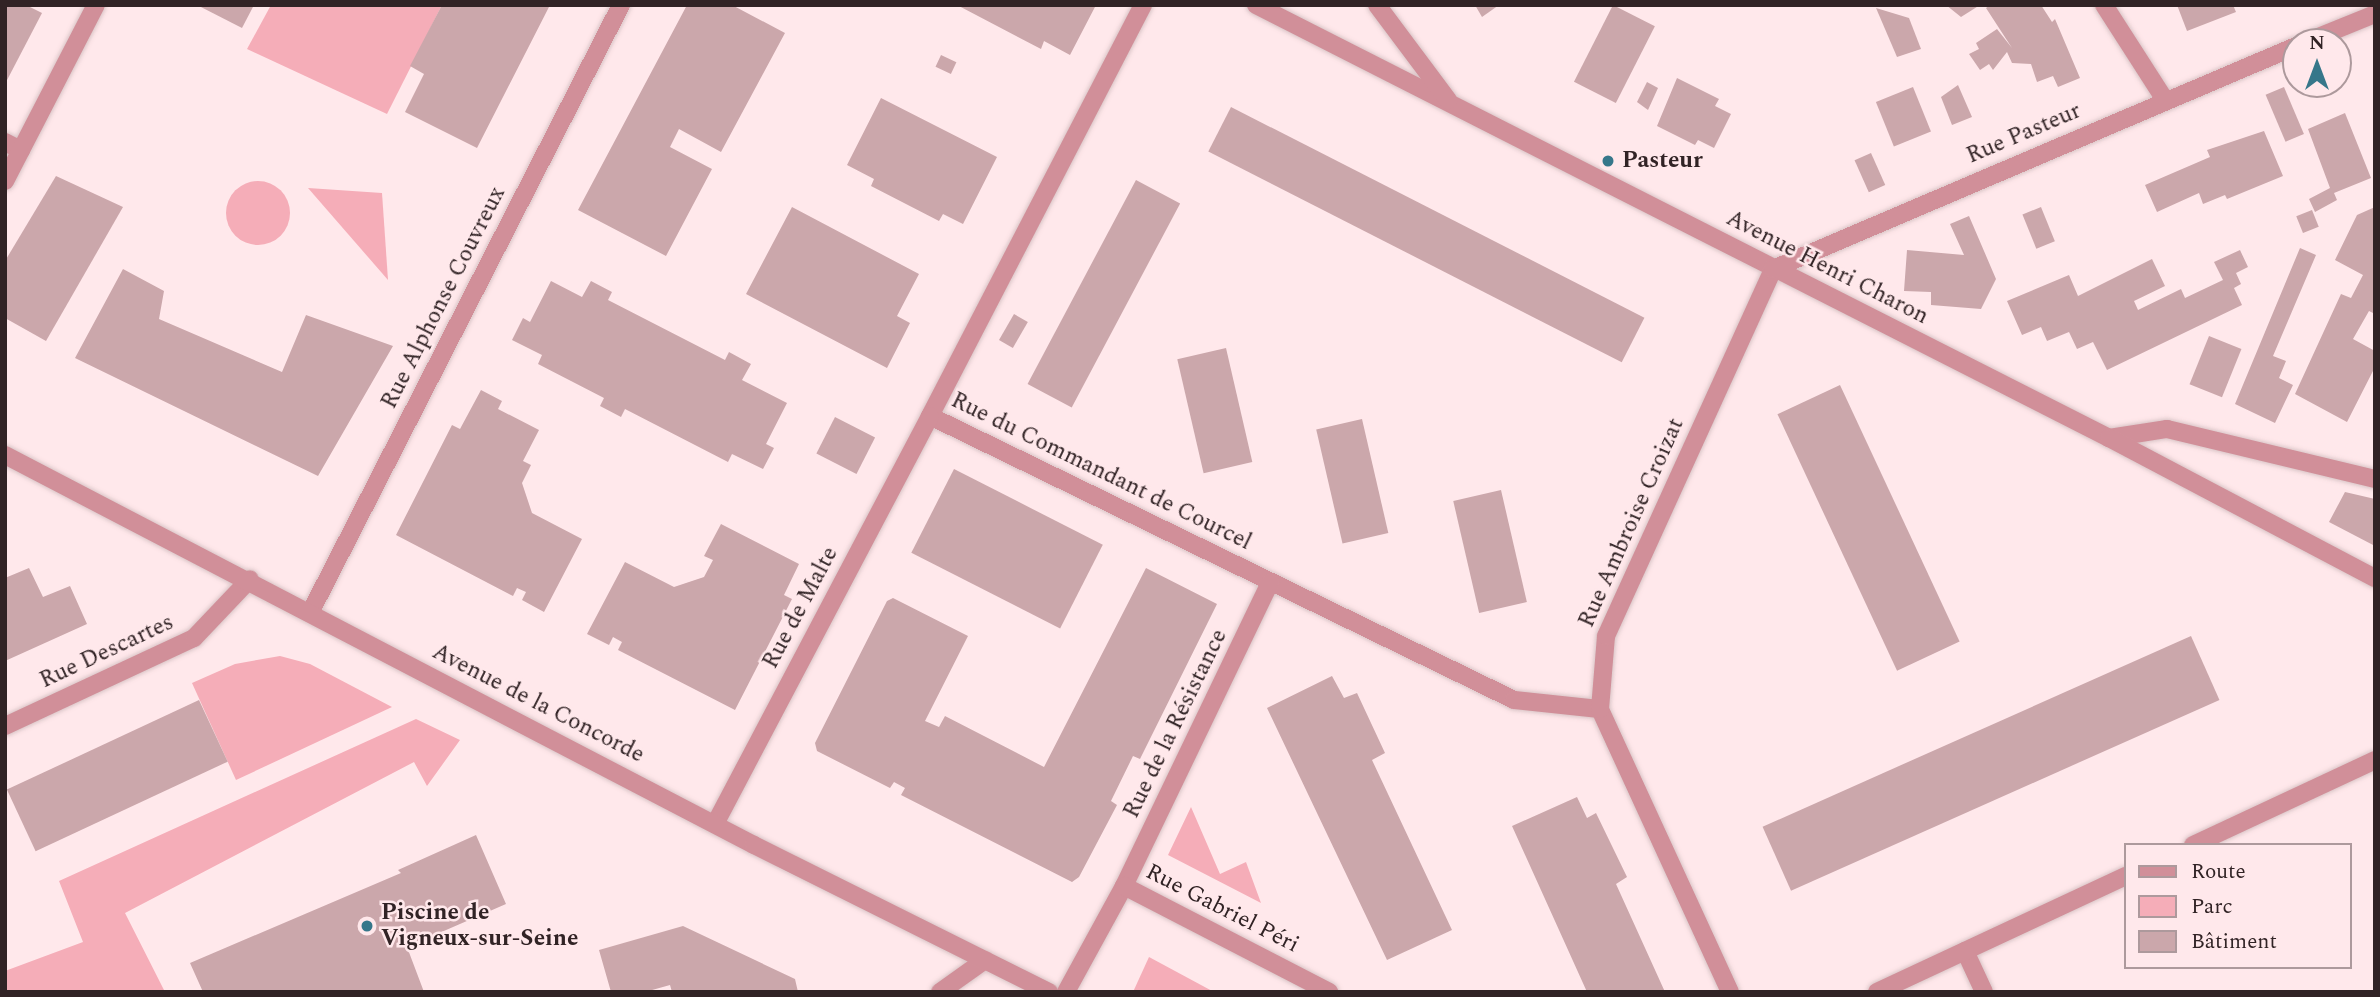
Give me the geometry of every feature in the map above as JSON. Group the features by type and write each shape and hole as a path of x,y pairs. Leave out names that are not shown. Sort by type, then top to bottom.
{"street":[{"path":"5,181 13,146 96,5"},
{"name":"Rue Alphonse Couvreux","path":"310,613 621,5"},
{"name":"Rue du Commandant de Courcel","path":"1143,5 930,416 1514,700 1600,709"},
{"name":"Avenue Henri Charon","path":"1256,5 2109,438 2375,578"},
{"path":"1377,5 1451,104"},
{"path":"2104,5 2165,100"},
{"path":"2340,28 2375,14"},
{"name":"Rue Pasteur","path":"1773,269 2282,52"},
{"name":"Rue Ambroise Croizat","path":"1730,992 1600,709 1606,636 1773,269"},
{"name":"Rue de Malte","path":"715,824 930,416"},
{"path":"2109,438 2167,429 2375,479"},
{"name":"Avenue de la Concorde","path":"5,455 250,579 310,613 715,824 1049,992"},
{"name":"Rue Descartes","path":"5,726 194,638 250,579"},
{"name":"Rue de la Résistance","path":"1124,886 1270,582"},
{"path":"2197,843 2375,760"},
{"path":"1877,992 2124,877"},
{"name":"Rue Gabriel Péri","path":"1066,992 1124,886 1329,992"},
{"path":"1965,951 1984,992"},
{"path":"940,992 985,960"}],"green space":[{"path":"271,5 442,5 387,114 247,49"},
{"path":"258,181 276,187 284,195 290,213 284,231 276,239 258,245 240,239 232,231 226,213 232,195 240,187"},
{"path":"308,188 382,193 388,280"},
{"path":"280,656 310,664 392,707 236,780 192,683 235,664"},
{"path":"416,719 460,740 427,786 414,762 125,913 165,992 5,992 5,971 83,942 59,881"},
{"path":"1191,807 1220,874 1246,862 1261,903 1168,855"},
{"path":"1149,957 1214,992 1133,992"}],"building":[{"path":"5,5 26,5 42,13 5,84"},
{"path":"197,5 254,5 242,28"},
{"path":"442,5 550,5 477,148 405,112 424,74 410,66"},
{"path":"687,5 732,5 785,33 721,152 679,129 670,147 712,169 666,256 578,210"},
{"path":"957,5 1096,5 1070,55 1044,41 1041,49"},
{"path":"1475,5 1499,5 1482,17"},
{"path":"1613,5 1655,26 1616,103 1574,82"},
{"path":"1946,5 1980,5 1961,17"},
{"path":"1990,5 2041,5 2052,22 2055,19 2080,78 2058,87 2053,76 2037,82 2031,64 2012,63 2007,52 1993,70 1989,64 1980,70 1969,54 1979,49 1976,43 1997,29 2012,48 1986,8"},
{"path":"2177,5 2233,5 2236,12 2187,31"},
{"path":"1876,8 1909,18 1921,49 1897,57"},
{"path":"941,55 956,62 951,74 936,67"},
{"path":"1677,78 1719,99 1715,106 1731,114 1714,148 1698,140 1695,145 1657,126"},
{"path":"1647,82 1658,88 1648,110 1637,102"},
{"path":"1958,85 1972,117 1952,125 1941,97"},
{"path":"1913,87 1931,132 1894,146 1876,102"},
{"path":"2282,88 2282,98 2289,98 2304,134 2286,142 2266,95"},
{"path":"881,98 997,157 963,224 943,214 939,221 871,186 874,179 847,165"},
{"path":"1231,107 1644,318 1622,362 1208,152"},
{"path":"2345,113 2371,178 2334,193 2337,200 2315,212 2309,199 2330,188 2308,129"},
{"path":"2264,131 2283,176 2227,199 2225,195 2203,204 2199,193 2157,212 2145,185 2210,157 2207,150"},
{"path":"1871,153 1885,185 1869,192 1855,160"},
{"path":"56,176 123,207 46,341 5,318 5,261"},
{"path":"1136,180 1180,203 1072,407 1028,384"},
{"path":"792,207 919,274 897,316 910,323 887,368 746,294"},
{"path":"2041,207 2055,241 2036,249 2022,214"},
{"path":"2375,207 2375,314 2369,311 2353,339 2375,351 2375,367 2347,422 2295,394 2341,294 2351,298 2363,275 2335,260 2357,215"},
{"path":"2312,210 2319,227 2303,233 2296,216"},
{"path":"1969,216 1996,279 1981,309 1931,305 1931,292 1904,291 1907,250 1964,255 1950,224"},
{"path":"2300,248 2316,255 2273,356 2286,361 2279,378 2293,385 2275,423 2235,404"},
{"path":"2240,250 2248,267 2236,273 2241,284 2234,288 2242,305 2107,370 2093,342 2077,349 2069,332 2047,341 2041,327 2022,335 2007,301 2069,275 2078,296 2152,259 2165,286 2134,301 2138,310 2181,289 2185,298 2223,280 2214,262"},
{"path":"123,269 164,291 159,319 282,372 306,315 393,346 318,476 75,358"},
{"path":"551,281 582,297 591,281 612,292 608,300 725,360 729,352 751,364 742,380 787,403 766,444 774,448 763,469 732,454 728,462 625,409 621,417 600,406 604,398 538,364 542,355 512,340 523,318 530,322"},
{"path":"1014,314 1028,322 1013,348 999,340"},
{"path":"2209,336 2241,349 2222,397 2190,384"},
{"path":"1226,348 1252,462 1204,473 1177,359"},
{"path":"1840,385 1960,641 1897,671 1777,414"},
{"path":"481,390 502,401 498,409 539,430 523,461 531,465 522,483 532,513 582,539 544,612 522,600 526,592 517,588 513,596 396,535 452,425 460,429"},
{"path":"835,417 875,437 856,474 816,454"},
{"path":"1362,419 1388,533 1343,544 1316,430"},
{"path":"954,469 1103,545 1060,629 911,553"},
{"path":"1501,490 1527,602 1479,613 1453,501"},
{"path":"2345,492 2375,499 2375,546 2329,522"},
{"path":"721,524 799,564 784,595 792,599 735,710 618,650 622,642 613,637 609,645 587,634 625,562 674,587 704,577 713,560 704,556"},
{"path":"29,568 43,597 70,586 87,624 5,661 5,578"},
{"path":"1146,568 1217,604 1140,759 1133,756 1111,801 1117,805 1079,877 1072,882 901,795 905,788 894,782 890,788 817,751 815,743 887,601 893,598 968,636 925,721 939,727 945,716 1044,767"},
{"path":"2191,636 2219,700 1791,891 1763,827"},
{"path":"1332,676 1344,698 1357,693 1385,753 1372,760 1452,930 1387,960 1267,708"},
{"path":"199,700 228,762 36,851 7,790"},
{"path":"1577,797 1587,818 1596,813 1627,877 1616,884 1665,992 1587,992 1512,826"},
{"name":"Piscine de Vigneux-sur-Seine","path":"476,835 506,904 407,947 424,992 203,992 190,963 401,873 398,870"},
{"path":"683,926 795,979 798,992 672,992 670,985 645,992 611,992 599,950"}],"place":[{"name":"Pasteur","path":"1608,161"},
{"name":"Piscine de Vigneux-sur-Seine","path":"367,926"}]}
